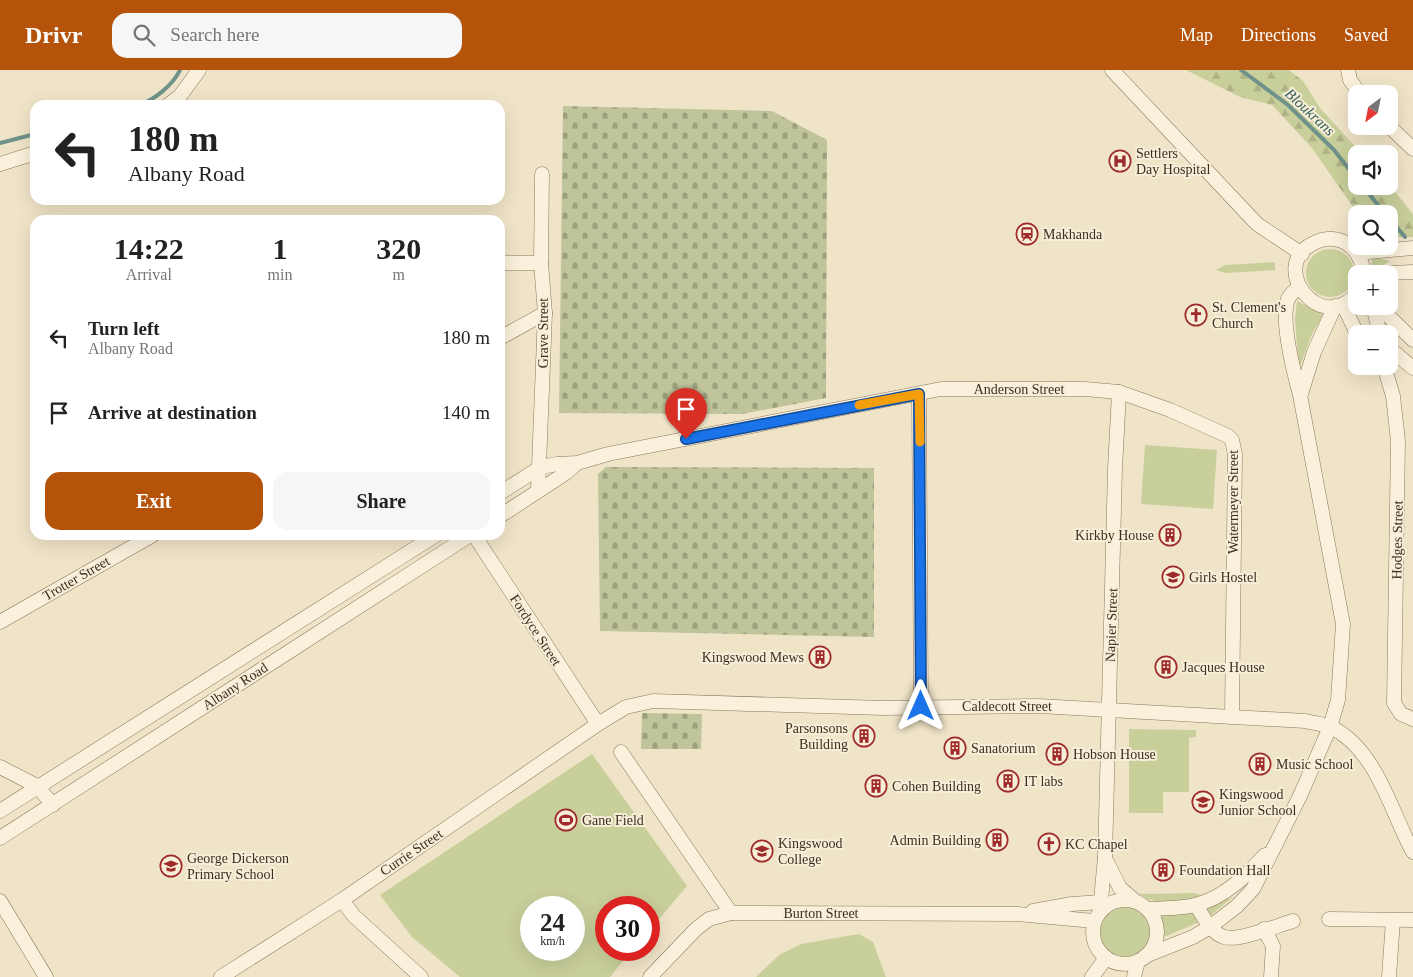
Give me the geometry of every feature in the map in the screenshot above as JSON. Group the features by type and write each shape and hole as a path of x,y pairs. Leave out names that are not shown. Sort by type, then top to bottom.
{"street":[{"path":"175,100 180,96 199,70"},
{"path":"1112,70 1257,224 1302,254"},
{"path":"1348,70 1350,80 1354,85"},
{"path":"1398,134 1413,148"},
{"path":"0,164 30,155"},
{"name":"Grave Street","path":"538,491 541,467 545,312 541,263 542,174"},
{"path":"1339,305 1314,303 1299,288 1296,268 1302,254 1309,246 1329,239 1340,240 1348,246"},
{"path":"1398,249 1413,248"},
{"path":"505,263 541,263"},
{"path":"1398,273 1413,272"},
{"path":"1110,960 1126,964 1193,937 1238,906 1253,889 1273,846 1300,796 1330,727 1338,700 1342,663 1343,624 1300,395 1290,360 1287,306 1289,297 1299,288"},
{"path":"1300,395 1314,352 1339,305 1348,299"},
{"path":"1339,305 1351,325"},
{"path":"505,335 545,312"},
{"path":"1387,315 1413,340"},
{"path":"1398,356 1413,368"},
{"name":"Hodges Street","path":"1387,375 1393,396 1398,441 1394,704 1407,716"},
{"name":"Anderson Street","path":"919,394 942,390 1085,389 1119,392"},
{"name":"Napier Street","path":"1098,911 1105,857 1119,392"},
{"name":"Watermeyer Street","path":"1119,392 1170,410 1228,436 1232,440 1235,454 1232,717"},
{"path":"505,490 541,467 577,463 608,454 919,394 921,706"},
{"path":"505,513 577,463"},
{"name":"Trotter Street","path":"0,622 144,540"},
{"name":"Albany Road","path":"0,811 428,540"},
{"name":"Albany Road","path":"0,838 462,540"},
{"name":"Fordyce Street","path":"477,540 598,724"},
{"path":"258,648 270,664"},
{"name":"Caldecott Street","path":"598,724 626,707 653,701 883,708 921,706 1039,706 1108,708 1305,721 1330,727"},
{"path":"151,716 164,732"},
{"name":"Currie Street","path":"221,977 342,900 598,724"},
{"path":"1330,727 1351,741 1364,755 1380,782 1413,852"},
{"path":"621,752 731,913"},
{"path":"0,767 37,786 52,805"},
{"path":"1148,909 1196,905 1229,889 1248,874 1273,846"},
{"name":"Napier Street","path":"1105,857 1120,888 1134,900"},
{"path":"1117,977 1110,960 1094,942 1098,911 1109,903 1122,899 1134,900 1148,909 1154,919 1157,934 1152,948 1142,959 1134,977"},
{"path":"342,900 354,916 421,977"},
{"path":"0,901 46,977"},
{"name":"Burton Street","path":"1017,914 1072,904 1098,911"},
{"path":"1196,905 1210,927 1224,937 1234,938 1293,921"},
{"name":"Burton Street","path":"650,977 696,929 709,919 731,913 1017,914 1098,911"},
{"path":"1329,919 1413,920"},
{"path":"1389,977 1392,920"},
{"path":"1264,929 1272,946 1271,977"},
{"path":"1092,977 1110,960"}],"green space":[{"path":"1186,70 1289,70 1303,81 1320,108 1354,145 1348,145 1348,195 1398,195 1413,214 1413,237 1398,237 1398,205 1352,205 1312,148 1272,105 1240,97"},
{"path":"563,106 772,111 827,140 826,398 742,414 559,413"},
{"path":"1330,249 1339,251 1347,256 1352,264 1348,265 1348,289 1339,295 1330,297 1321,295 1313,290 1308,282 1306,273 1308,264 1313,256 1321,251"},
{"path":"1372,258 1390,261 1384,265 1371,265"},
{"path":"1275,262 1275,270 1226,273 1216,270 1225,265"},
{"path":"1297,301 1323,315 1311,336 1299,369 1295,320"},
{"path":"1145,445 1217,450 1213,509 1141,504"},
{"path":"606,467 874,468 874,637 600,631 598,474"},
{"path":"642,713 702,714 701,749 641,749"},
{"path":"1129,729 1196,730 1196,737 1189,738 1189,792 1163,792 1163,813 1129,813"},
{"name":"Gane Field","path":"592,754 687,886 660,918 660,896 595,896 595,961 623,961 610,977 460,977 412,937 380,895"},
{"path":"1194,893 1202,895 1187,901 1170,903 1145,898 1138,894"},
{"path":"1233,897 1210,916 1206,909"},
{"path":"1120,907 1130,907 1143,914 1150,927 1150,937 1143,950 1130,957 1120,957 1111,953 1104,946 1100,937 1100,927 1104,918 1111,911"},
{"path":"1161,913 1195,913 1202,921 1164,937"},
{"path":"859,934 873,942 886,977 756,977 779,955 801,944"}],"waterway":[{"path":"150,100 163,91 180,70"},
{"name":"Bloukrans","path":"1241,70 1288,105 1334,150 1348,168"},
{"path":"0,143 30,135"},
{"name":"Bloukrans","path":"1370,195 1378,205"},
{"name":"Bloukrans","path":"1398,229 1405,237"}],"slow traffic":[{"path":"859,405 919,394 920,442"}],"place":[{"name":"Settlers Day Hospital","path":"1120,161"},
{"name":"Makhanda","path":"1027,234"},
{"name":"St. Clement's Church","path":"1196,315"},
{"name":"Kirkby House","path":"1170,535"},
{"name":"Girls Hostel","path":"1173,577"},
{"name":"Kingswood Mews","path":"820,657"},
{"name":"Jacques House","path":"1166,667"},
{"name":"Parsonsons Building","path":"864,736"},
{"name":"Sanatorium","path":"955,748"},
{"name":"Hobson House","path":"1057,754"},
{"name":"Music School","path":"1260,764"},
{"name":"IT labs","path":"1008,781"},
{"name":"Cohen Building","path":"876,786"},
{"name":"Kingswood Junior School","path":"1203,802"},
{"name":"Gane Field","path":"566,820"},
{"name":"Admin Building","path":"997,840"},
{"name":"KC Chapel","path":"1049,844"},
{"name":"Kingswood College","path":"762,851"},
{"name":"George Dickerson Primary School","path":"171,866"},
{"name":"Foundation Hall","path":"1163,870"}],"route":[{"path":"686,439 919,394 921,706"}]}
